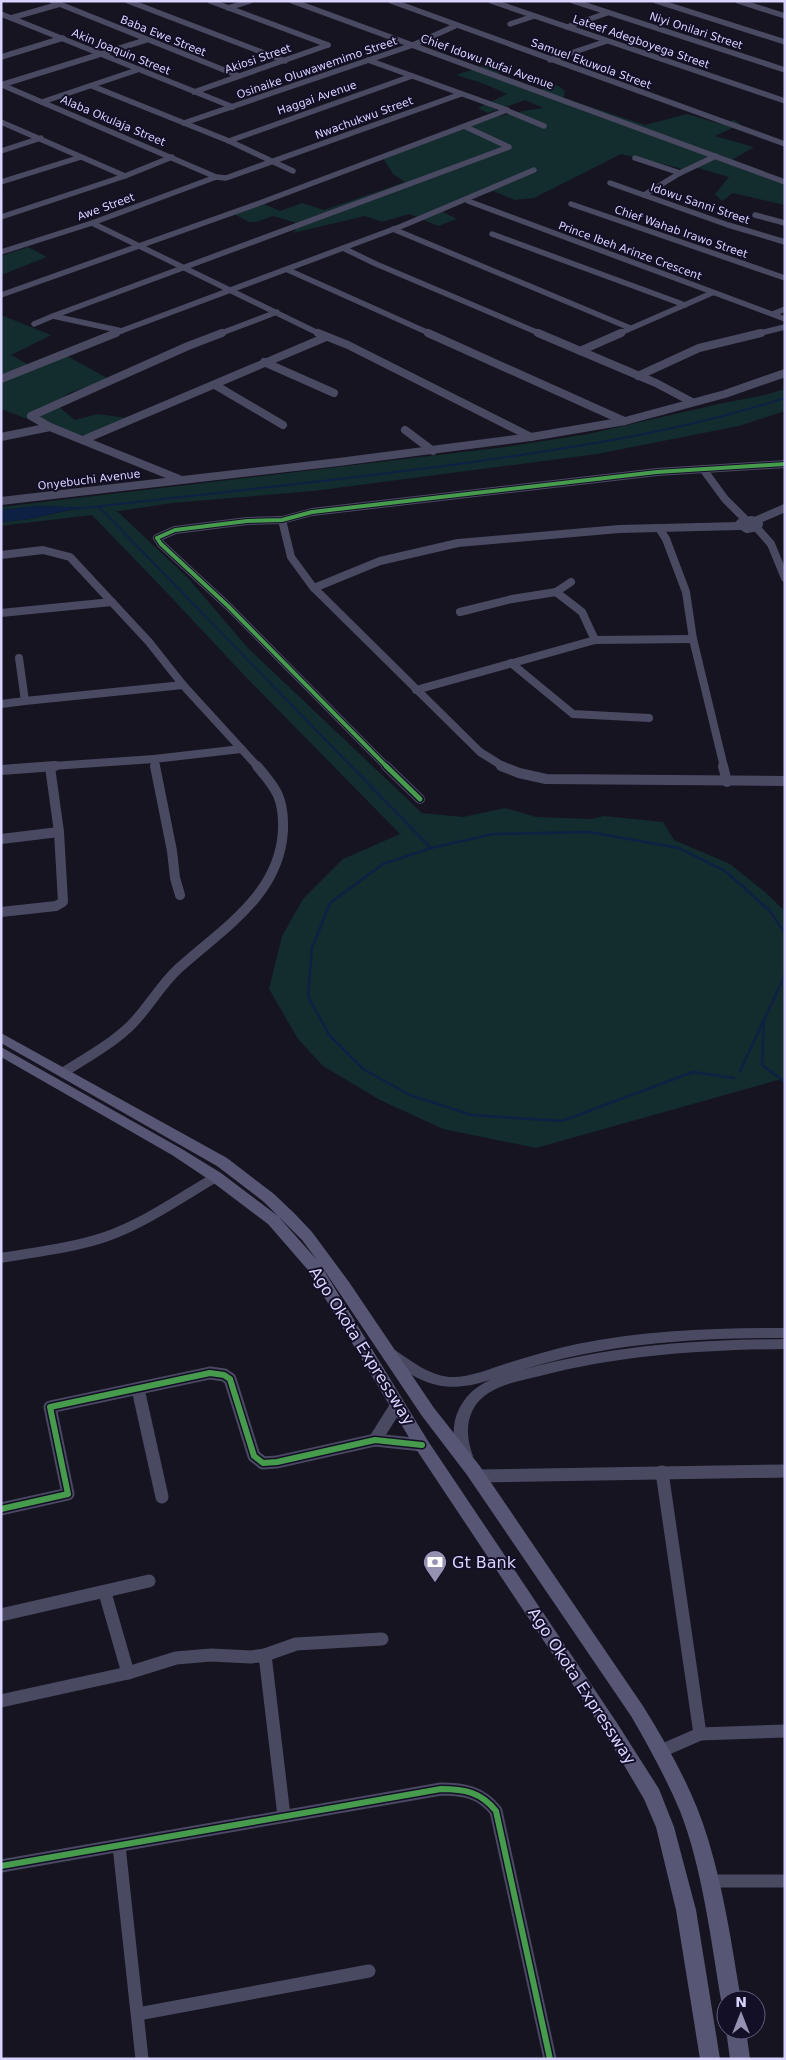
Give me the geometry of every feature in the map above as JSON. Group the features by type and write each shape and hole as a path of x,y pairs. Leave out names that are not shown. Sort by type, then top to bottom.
{"main road":[{"name":"Ago Okota Expressway","path":"1,1037 214,1156 269,1198 307,1236 344,1286 428,1412 475,1473 637,1711 661,1751 697,1833 718,1922 729,1990"},
{"name":"Ago Okota Expressway","path":"1,1051 168,1147 216,1177 273,1220 313,1266 338,1304 422,1445 611,1728 652,1795 665,1827 686,1910 710,2059"},
{"path":"737,2040 740,2059"}],"street":[{"name":"Baba Ewe Street","path":"52,1 239,76"},
{"path":"11,18 69,1"},
{"path":"128,1 285,60"},
{"path":"210,1 228,8 250,1"},
{"name":"Chief Idowu Rufai Avenue","path":"292,1 785,182"},
{"name":"Samuel Ekuwola Street","path":"390,1 785,144"},
{"name":"Lateef Adegboyega Street","path":"491,1 785,101"},
{"name":"Niyi Onilari Street","path":"573,1 785,70"},
{"path":"656,1 785,42"},
{"path":"738,1 784,15"},
{"name":"Akiosi Street","path":"194,92 328,45 228,8"},
{"path":"567,27 607,13"},
{"name":"Akin Joaquin Street","path":"1,14 233,107"},
{"path":"510,24 534,16"},
{"name":"Osinaike Oluwawemimo Street","path":"184,123 413,45 455,26"},
{"path":"1,57 63,38"},
{"path":"2,85 146,40"},
{"path":"550,60 607,41"},
{"path":"1,48 13,53"},
{"path":"368,60 544,126"},
{"path":"42,102 137,70"},
{"name":"Haggai Avenue","path":"229,141 412,76"},
{"name":"Alaba Okulaja Street","path":"2,85 216,177"},
{"path":"92,86 229,141 293,172"},
{"name":"Nwachukwu Street","path":"216,177 229,177 461,94"},
{"path":"1,295 257,204 507,111"},
{"path":"1,122 125,176"},
{"path":"34,324 509,146 466,127"},
{"path":"1,151 41,138"},
{"path":"644,195 680,172 716,156"},
{"path":"1,182 81,157"},
{"path":"1,217 125,176 172,157"},
{"path":"635,158 680,172"},
{"path":"1,380 122,331 468,201 534,170"},
{"name":"Awe Street","path":"1,252 92,223 216,177"},
{"name":"Idowu Sanni Street","path":"610,182 785,242"},
{"name":"Prince Ibeh Arinze Crescent","path":"468,201 785,319"},
{"name":"Chief Wahab Irawo Street","path":"571,204 785,278"},
{"path":"755,215 785,223"},
{"path":"92,223 186,267 326,337 348,345 531,437"},
{"path":"394,229 437,249 630,328"},
{"path":"492,234 685,305"},
{"path":"343,248 376,264 673,391 692,402"},
{"path":"288,270 626,421"},
{"path":"580,351 712,292"},
{"path":"773,314 785,309"},
{"path":"180,479 83,440 47,428 31,416 188,346 277,312"},
{"path":"54,316 122,331"},
{"path":"638,376 699,348 785,327"},
{"path":"83,440 326,337"},
{"path":"264,362 334,393"},
{"name":"Onyebuchi Avenue","path":"1,501 432,451 531,437 626,421 725,394 785,373"},
{"path":"216,385 283,425"},
{"path":"1,437 47,428"},
{"path":"405,430 432,451"},
{"path":"420,799 322,703 239,615 161,544 157,538 175,530 247,521 282,520 312,512 657,472 785,464"},
{"path":"703,469 725,498 749,524 766,536 780,562 785,578"},
{"path":"314,588 380,561 440,546 619,529 749,524 785,508"},
{"path":"282,520 291,557 314,588 416,690 487,759 495,764 518,774 554,780 785,781"},
{"path":"659,528 666,539 686,592 693,639 727,782"},
{"path":"1,555 43,550 70,557 149,642 183,685 270,781 281,800 283,820 282,848 277,865 256,898 236,919 172,974 131,1025 115,1039 64,1072"},
{"path":"460,612 512,599 556,592 571,582"},
{"path":"556,592 582,612 594,640"},
{"path":"1,613 112,602"},
{"path":"416,690 594,640 693,639"},
{"path":"19,658 25,701"},
{"path":"511,663 573,714 649,718"},
{"path":"1,704 183,685"},
{"path":"1,770 154,759 241,749"},
{"path":"154,759 172,851 175,878 180,895"},
{"path":"1,912 56,906 62,902 59,832 50,766"},
{"path":"1,839 59,832"},
{"path":"1,1258 84,1242 117,1232 151,1216 216,1177"},
{"path":"388,1353 424,1376 447,1382 457,1382 481,1378 558,1354 611,1343 704,1334 785,1333"},
{"path":"785,1344 672,1346 611,1354 557,1365 493,1385 473,1399 466,1408 459,1431 461,1446 475,1473 785,1470"},
{"path":"1,1509 68,1494 50,1407 210,1373 224,1375 230,1379 254,1456 263,1463 277,1462 375,1440 422,1445"},
{"path":"138,1389 162,1497"},
{"path":"375,1440 398,1405"},
{"path":"662,1472 700,1734"},
{"path":"1,1615 149,1581"},
{"path":"105,1592 128,1673"},
{"path":"1,1701 128,1673 176,1658 196,1655 265,1656 296,1644 382,1639"},
{"path":"265,1656 284,1816"},
{"path":"661,1751 700,1734 785,1731"},
{"path":"1,1866 441,1789 460,1789 478,1793 489,1801 496,1811 499,1821 550,2059"},
{"path":"119,1846 142,2059"},
{"path":"709,1881 785,1881"},
{"path":"138,2014 369,1971"}],"green space":[{"path":"492,63 511,68 497,74 538,90 557,85 565,91 564,98 645,125 687,114 721,124 734,120 741,124 715,136 754,147 732,160 785,180 785,205 733,193 722,201 715,194 729,177 698,168 683,169 621,154 534,198 515,200 493,191 439,210 457,219 438,226 409,214 382,222 365,216 293,233 300,224 273,216 256,222 249,222 234,214 262,203 280,211 302,203 324,210 405,182 393,174 383,158 482,118 543,108 525,100 488,113 478,108 507,94 482,83 456,75"},
{"path":"28,247 47,257 1,275 1,256"},
{"path":"1,315 51,335 11,355 29,365 65,355 109,379 69,393 54,403 75,420 98,414 127,418 91,437 46,426 1,409"},
{"path":"785,389 785,411 739,426 597,454 314,491 172,503 113,512 118,512 188,578 248,648 422,813 463,817 505,808 536,817 591,819 604,816 663,822 674,840 730,864 785,911 785,1078 536,1148 443,1129 380,1100 323,1066 298,1039 269,989 282,936 303,899 343,859 400,834 243,674 92,515 1,526 1,522 29,519 80,508 38,506 1,510 1,507 505,447 588,434"}],"water":[{"path":"38,506 82,507 29,519 1,522 1,510"}],"waterway":[{"path":"76,509 447,466 536,453 644,434 715,418 785,398"},
{"path":"99,507 352,767"},
{"path":"351,766 431,848"},
{"path":"431,848 493,834 589,832 679,848 725,871 769,910 785,933"},
{"path":"431,848 383,864 330,903 312,948 308,996 329,1035 363,1069 410,1095 472,1115 562,1121 693,1072 734,1078"},
{"path":"740,1071 785,975"},
{"path":"764,1020 762,1065 785,1082"}],"cycle path":[{"path":"420,799 355,736 228,606 161,544 157,538 175,530 247,521 282,520 312,512 657,472 785,464"},
{"path":"1,1509 68,1494 50,1407 210,1373 224,1375 230,1379 254,1456 263,1463 277,1462 375,1440 422,1445"},
{"path":"1,1866 441,1789 458,1789 472,1792 485,1799 496,1811 550,2059"}],"place":[{"name":"Gt Bank","path":"435,1583"}]}
